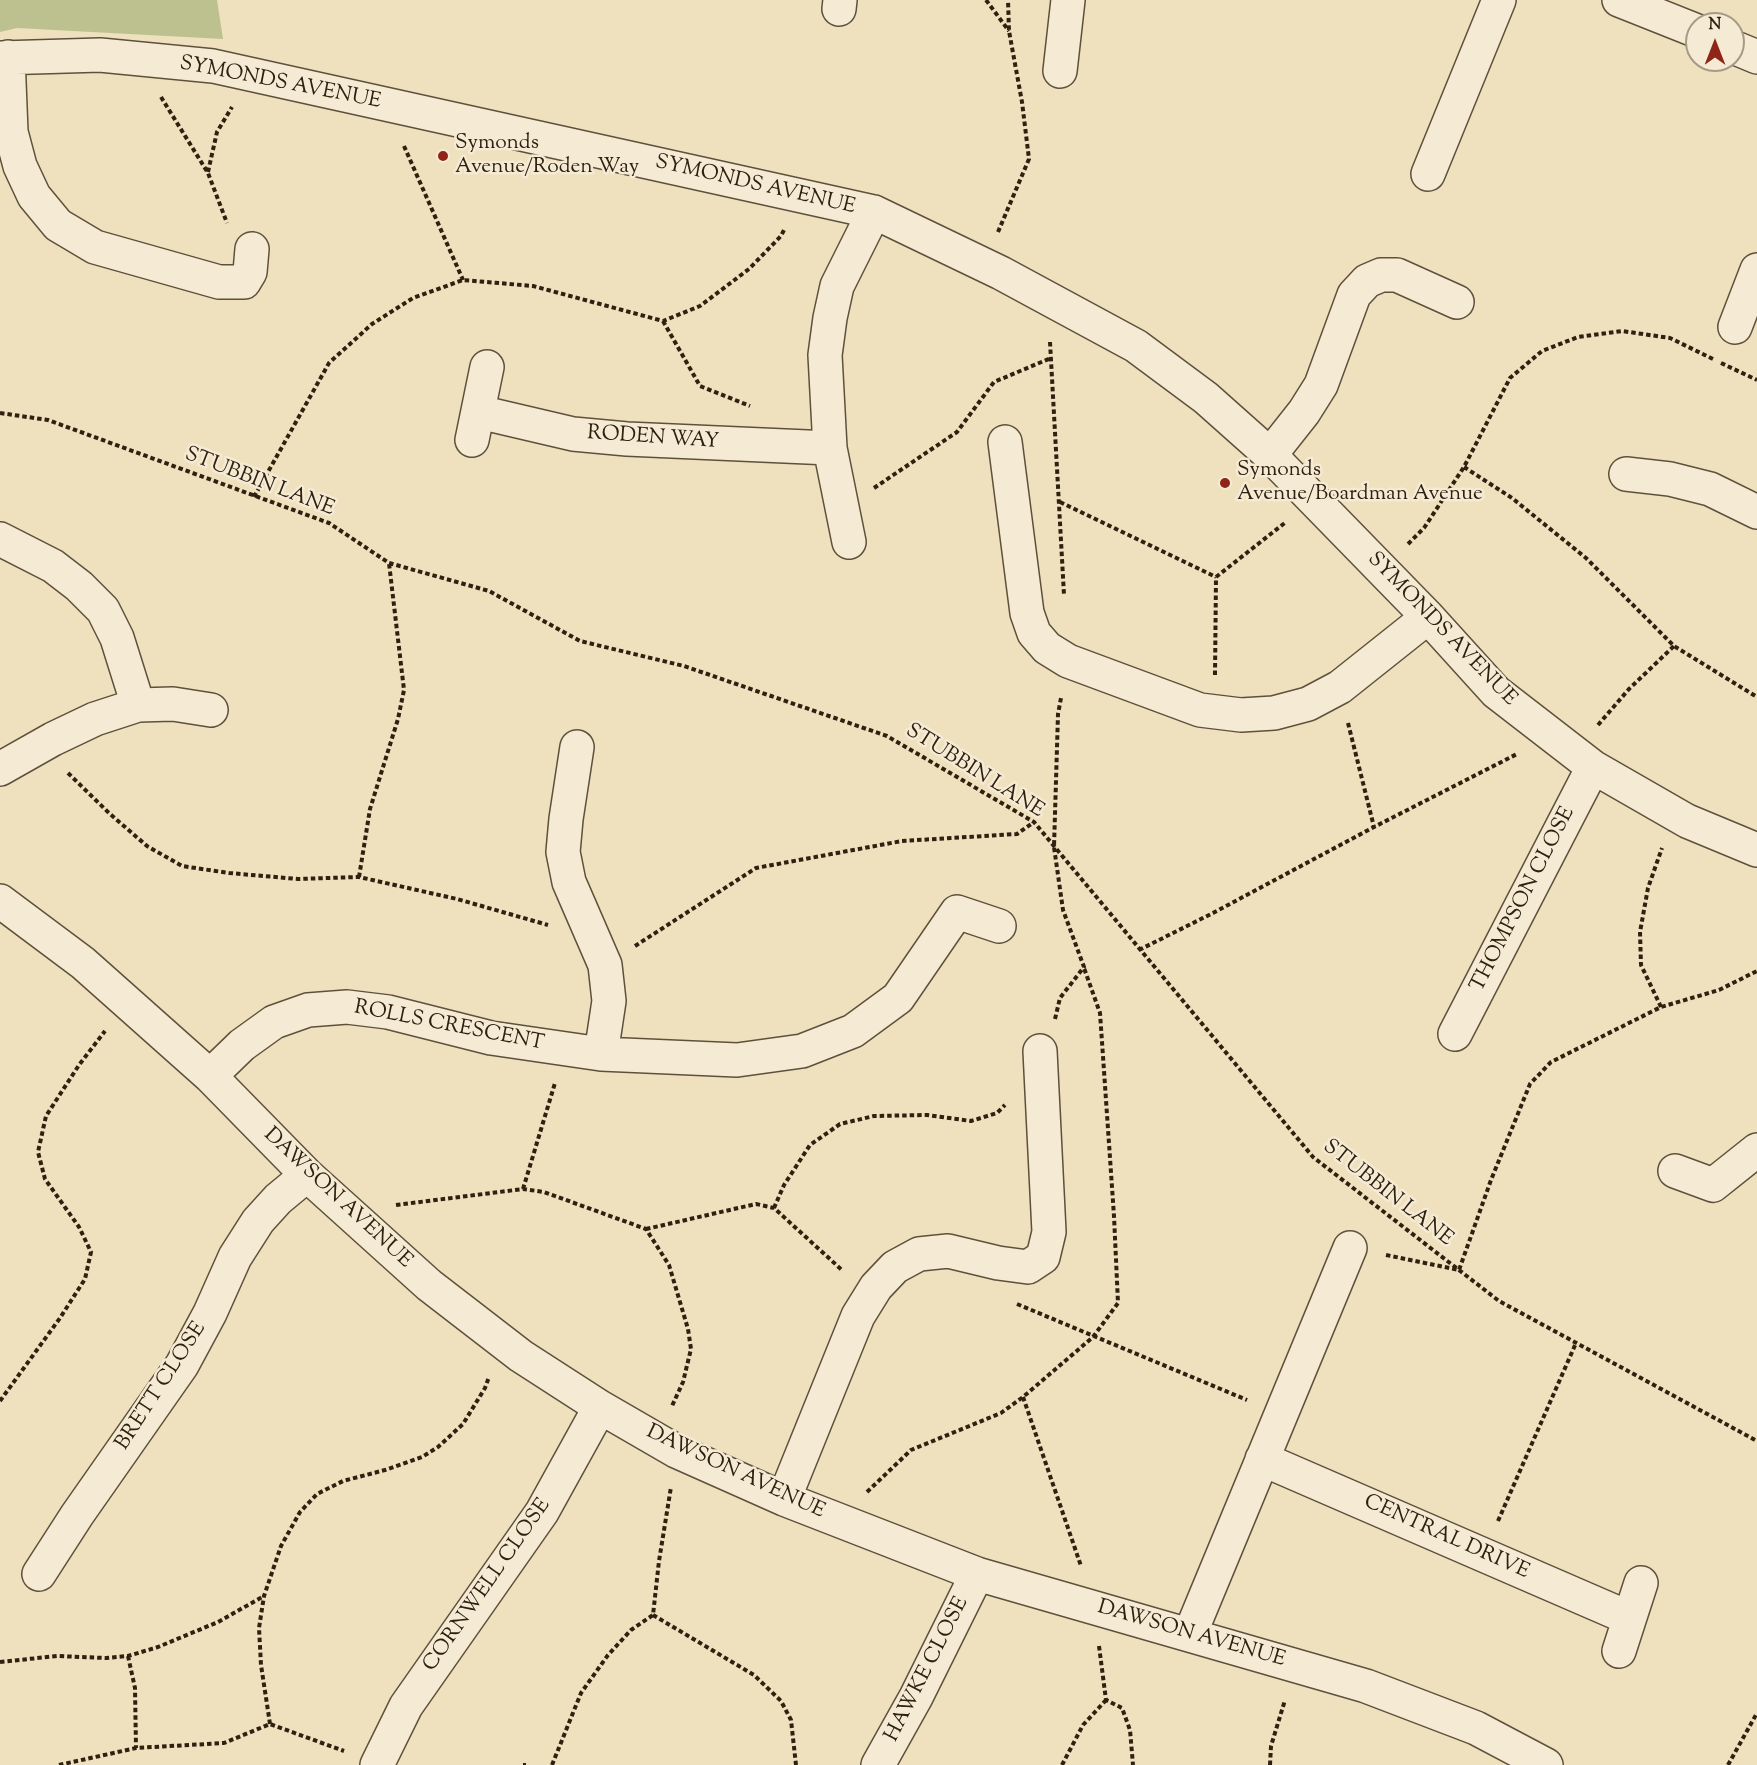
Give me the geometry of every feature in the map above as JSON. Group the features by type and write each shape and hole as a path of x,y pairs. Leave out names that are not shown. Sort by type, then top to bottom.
{"street":[{"path":"1060,71 1068,0"},
{"path":"1428,174 1499,0"},
{"path":"1619,0 1685,26"},
{"name":"SYMONDS AVENUE","path":"4,58 100,55 213,66 874,212 984,266 1136,346 1206,398 1270,455 1428,617 1496,692 1585,761 1674,814 1757,850"},
{"path":"4,58 11,132 20,166 34,196 58,225 95,247 219,282 244,282 250,272 252,249"},
{"path":"849,542 830,448 825,355 837,286 874,212"},
{"path":"1735,327 1757,270"},
{"path":"1270,455 1304,412 1321,385 1354,295 1367,281 1381,275 1397,275 1457,302"},
{"name":"RODEN WAY","path":"487,367 476,426 627,439 830,448"},
{"path":"1005,442 1027,613 1034,633 1047,648 1068,661 1200,710 1241,715 1274,713 1308,704 1340,687 1428,617"},
{"path":"1626,474 1670,479 1710,489 1757,512"},
{"path":"0,539 52,566 79,586 103,610 117,638 138,705"},
{"path":"0,769 95,719 138,705 173,704 211,710"},
{"path":"577,747 563,852 569,882 605,965 609,1001 601,1054"},
{"name":"THOMPSON CLOSE","path":"1455,1034 1585,761"},
{"name":"DAWSON AVENUE","path":"0,901 83,963 127,1001 210,1076 307,1175 429,1285 502,1342 600,1407 667,1445 784,1499 977,1574 1366,1686 1476,1728 1546,1765"},
{"name":"ROLLS CRESCENT","path":"210,1076 242,1045 274,1022 308,1010 347,1007 388,1012 491,1038 601,1054 737,1060 802,1050 853,1031 898,998 957,912 999,926"},
{"path":"784,1499 858,1316 876,1287 895,1266 920,1254 948,1251 998,1263 1028,1266 1043,1257 1049,1232 1040,1050"},
{"path":"1675,1171 1713,1185 1757,1150"},
{"name":"BRETT CLOSE","path":"39,1574 77,1515 182,1365 210,1313 235,1257 258,1221 278,1199 307,1175"},
{"path":"1190,1635 1350,1248"},
{"name":"CORNWELL CLOSE","path":"378,1764 406,1706 542,1512 600,1407"},
{"name":"CENTRAL DRIVE","path":"1263,1459 1629,1618"},
{"name":"HAWKE CLOSE","path":"878,1765 916,1696 977,1574"},
{"path":"1619,1651 1641,1583"}],"path":[{"path":"986,0 1009,31"},
{"path":"984,266 1029,159 1022,102 1009,31 1008,0"},
{"path":"136,58 208,173 229,229 252,249"},
{"path":"208,173 217,132 253,75"},
{"path":"386,104 463,280"},
{"path":"254,497 329,363 372,324 413,298 463,280 533,286 663,321 700,306 749,269 781,236 803,196"},
{"path":"1048,299 1065,604"},
{"path":"663,321 700,386 754,407"},
{"path":"1383,571 1424,528 1464,467 1510,378 1542,351 1578,337 1622,331 1670,338 1757,380"},
{"path":"842,511 957,432 994,382 1051,358"},
{"name":"STUBBIN LANE","path":"0,413 48,420 329,523 389,563 489,591 580,640 684,666 887,736 1034,822 1313,1157 1499,1301 1757,1441"},
{"path":"1464,467 1512,498 1586,558 1674,646 1757,697"},
{"path":"1216,577 1315,500"},
{"path":"1059,501 1216,577"},
{"path":"359,877 370,809 398,719 404,690 389,563"},
{"path":"1214,712 1216,577"},
{"path":"1585,761 1604,716 1674,646"},
{"path":"1040,1050 1052,1029 1060,998 1084,967 1063,910 1054,847 1058,714 1068,661"},
{"path":"1340,687 1374,827"},
{"path":"1139,950 1214,914 1374,827 1515,756 1545,730"},
{"path":"40,746 110,814 147,846 182,866 298,879 359,877 457,899 595,938 626,950 643,942 756,868 902,841 1017,834 1034,822"},
{"path":"1661,1007 1641,965 1640,932 1648,888 1674,814"},
{"path":"1350,1248 1459,1270 1491,1180 1530,1083 1551,1062 1661,1007 1719,990 1757,971"},
{"path":"0,1401 85,1280 91,1252 79,1227 45,1179 38,1152 46,1116 79,1065 127,1001"},
{"path":"523,1189 565,1049"},
{"path":"774,1208 784,1185 810,1145 840,1124 874,1116 927,1115 971,1121 997,1113 1009,1102"},
{"path":"362,1225 390,1206 523,1189 544,1192 646,1229 756,1204 774,1208 870,1296"},
{"path":"552,1765 581,1693 631,1630 653,1615 667,1445 691,1349 688,1329 669,1265 646,1229"},
{"path":"1028,1266 1016,1305 1281,1414"},
{"path":"270,1724 261,1665 259,1628 264,1596 281,1546 300,1512 317,1494 343,1480 422,1457 438,1447 463,1424 485,1388 502,1342"},
{"path":"1483,1554 1576,1343"},
{"path":"1023,1397 1094,1607 1106,1700 1083,1725 1062,1765"},
{"path":"0,1662 57,1656 106,1658 128,1656 158,1647 218,1622 264,1596"},
{"path":"653,1615 754,1675 781,1701 791,1720 796,1765"},
{"path":"128,1656 135,1688 136,1748"},
{"path":"1270,1765 1271,1746 1296,1665"},
{"path":"1106,1700 1122,1708 1130,1730 1133,1765"},
{"path":"1728,1765 1757,1713"},
{"path":"58,1765 136,1748 224,1743 270,1724 378,1764"}],"green space":[{"path":"0,0 217,0 223,39 17,28 0,32"}],"place":[{"name":"Symonds Avenue/Roden Way","path":"443,156"},
{"name":"Symonds Avenue/Boardman Avenue","path":"1225,483"}]}
